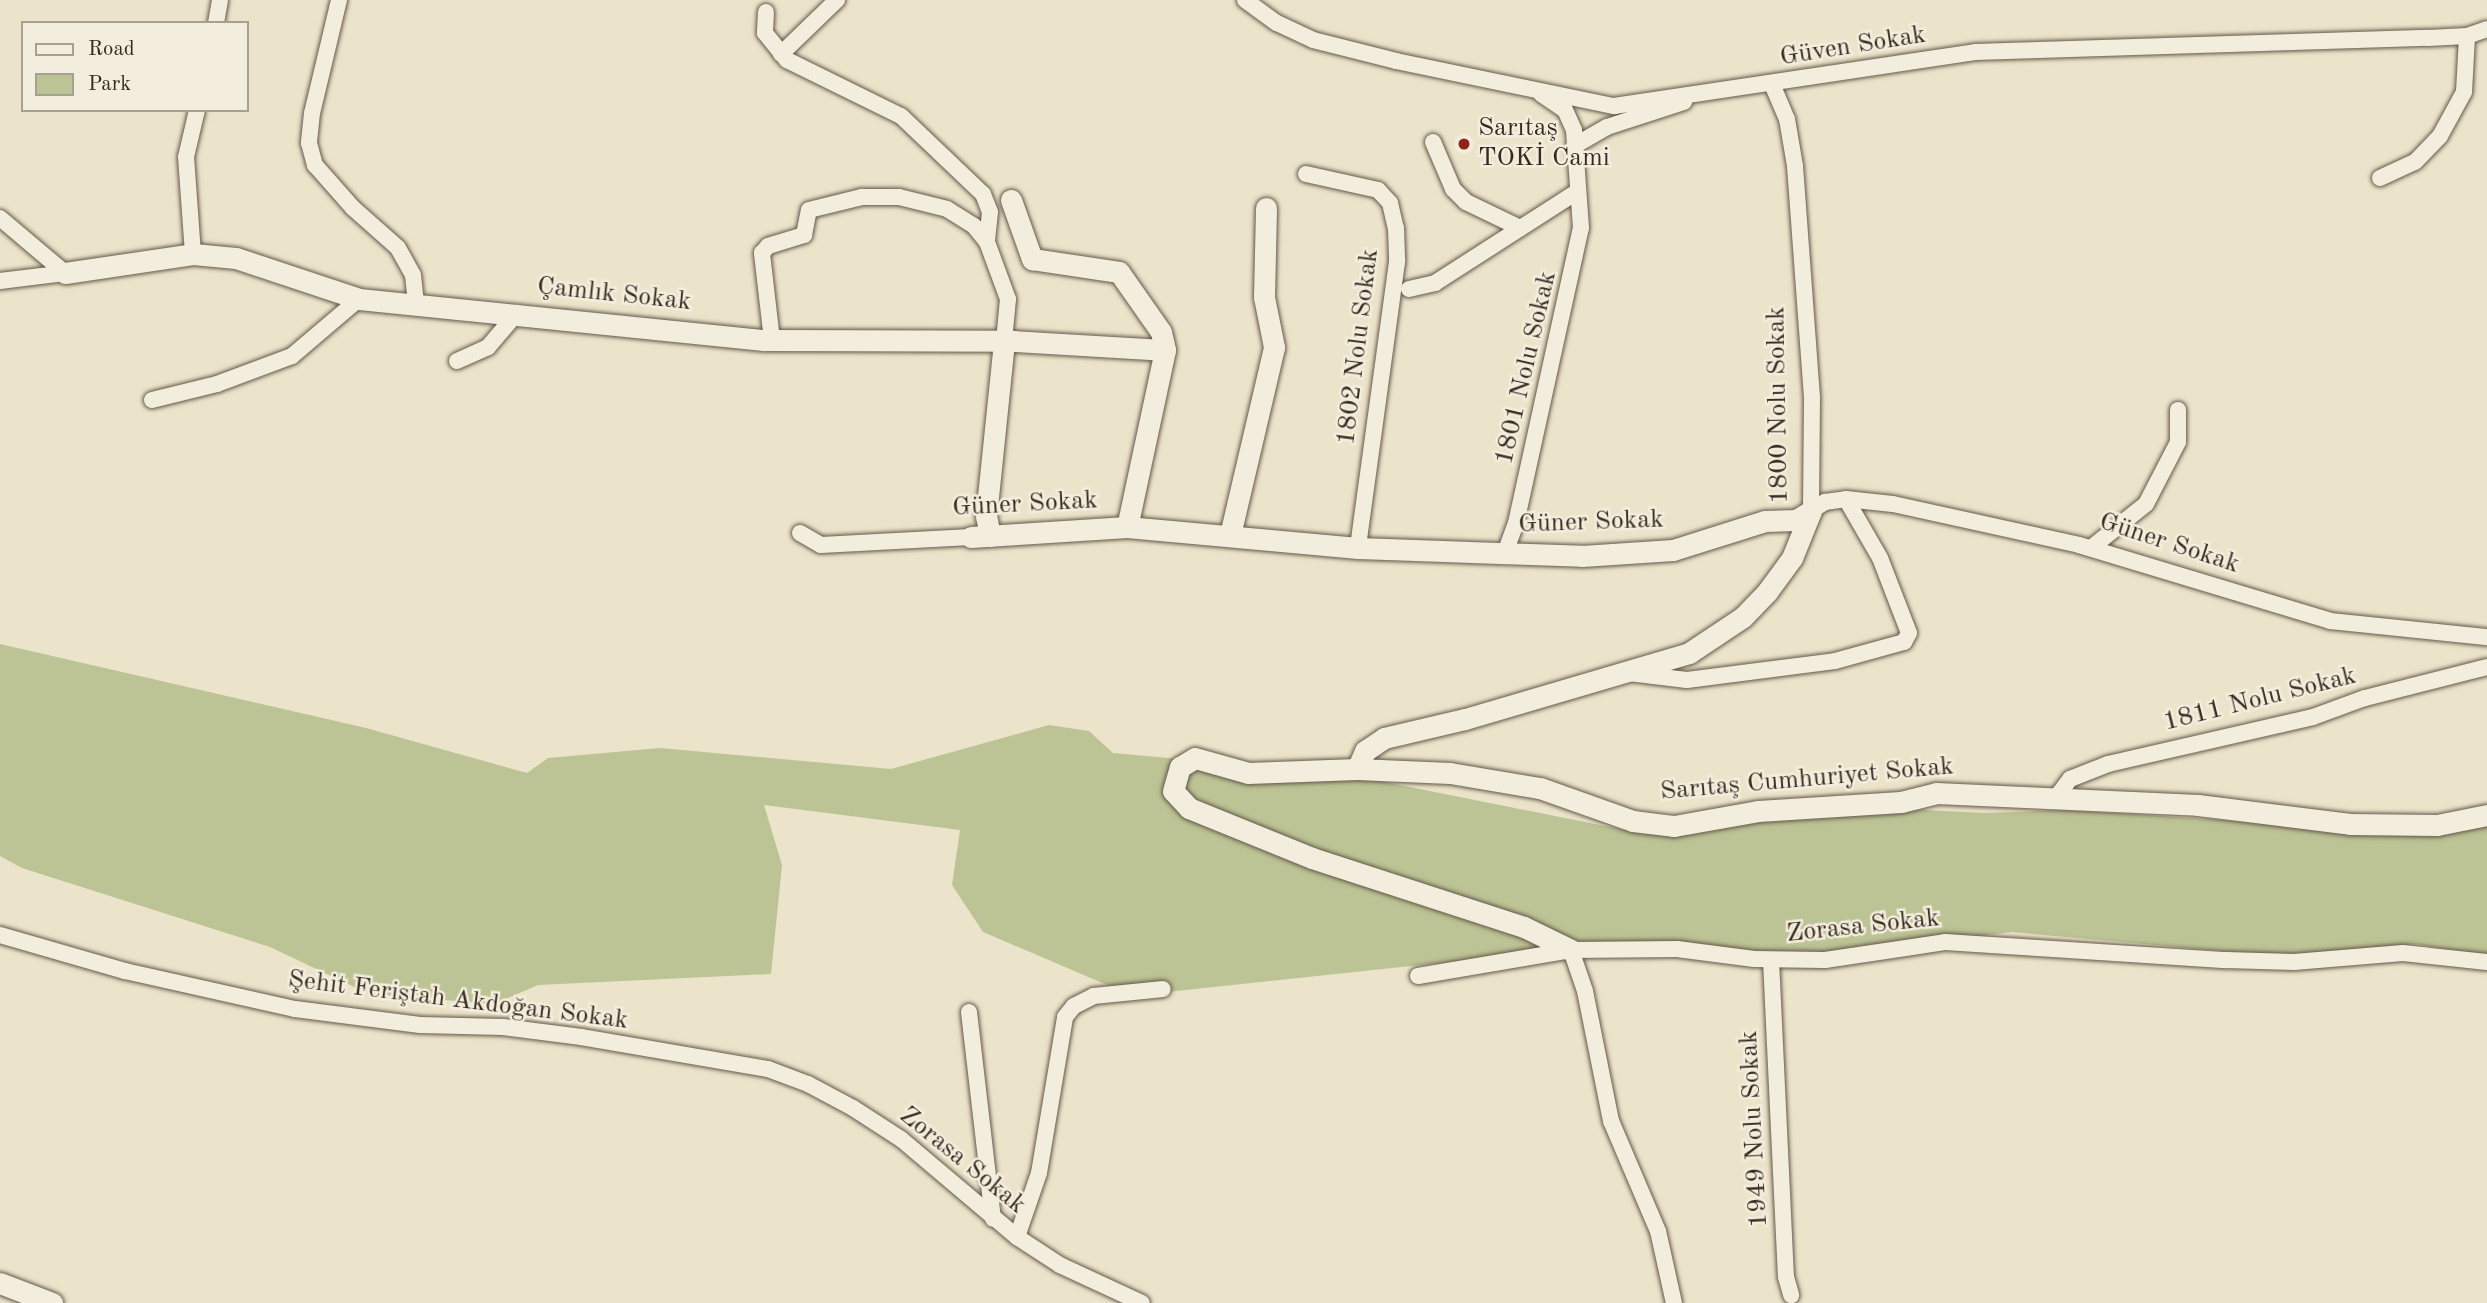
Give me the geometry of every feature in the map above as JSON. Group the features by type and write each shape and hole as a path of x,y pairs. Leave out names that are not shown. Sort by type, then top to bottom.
{"street":[{"path":"216,21 220,0"},
{"path":"339,0 312,113 309,143 315,165 330,183 398,248 413,275 416,302"},
{"path":"781,54 837,0"},
{"name":"Güven Sokak","path":"1245,0 1313,40 1614,106 1691,97 1996,50 2177,49 2276,40 2467,36 2487,29"},
{"path":"766,12 765,33 781,54 804,72 901,116 965,173 983,194 990,212 987,242"},
{"path":"2380,178 2415,162 2440,136 2464,92 2467,36"},
{"name":"1800 Nolu Sokak","path":"1357,769 1365,751 1384,738 1629,673 1689,653 1743,617 1792,558 1811,512 1812,397 1794,166 1787,119 1772,84"},
{"name":"1801 Nolu Sokak","path":"1505,553 1578,254 1582,217 1575,193 1574,130 1565,110 1533,89"},
{"path":"1574,146 1606,127 1678,107 1691,97"},
{"path":"193,254 186,157 197,112"},
{"path":"1433,142 1453,189 1466,202 1520,228"},
{"name":"1802 Nolu Sokak","path":"1306,173 1378,190 1390,203 1396,228 1397,262 1358,548"},
{"path":"1409,289 1435,283 1575,193"},
{"path":"772,340 762,253 768,246 804,235 809,210 862,197 899,197 947,209 974,226 987,242 1008,299 986,516 981,537"},
{"path":"1011,201 1032,259 1119,272 1161,332 1165,350 1127,527"},
{"path":"1230,535 1274,347 1264,297 1266,208"},
{"path":"0,218 65,273"},
{"name":"Çamlık Sokak","path":"65,273 193,254 236,258 359,299 416,302 772,340 1004,341 1165,350"},
{"path":"0,281 65,273"},
{"path":"152,400 218,384 292,356 359,299"},
{"path":"457,361 488,347 517,313"},
{"path":"2091,548 2146,505 2178,442 2178,410"},
{"path":"1629,673 1687,680 1835,661 1904,642 1909,633 1880,558 1846,499"},
{"name":"Güner Sokak","path":"800,533 821,545 1127,527 1358,548 1582,556 1672,550 1765,521 1796,520 1825,502 1846,499 1893,504 2091,548 2186,574 2277,608 2331,621 2487,637"},
{"name":"1811 Nolu Sokak","path":"2055,799 2070,779 2108,764 2314,717 2365,698 2487,667"},
{"name":"Sarıtaş Cumhuriyet Sokak","path":"1571,950 1524,927 1312,858 1189,808 1173,791 1180,767 1195,758 1248,773 1357,769 1450,773 1540,788 1633,821 1674,826 1758,811 1901,802 1936,793 2198,805 2359,824 2437,825 2487,815"},
{"name":"Şehit Feriştah Akdoğan Sokak","path":"0,935 125,971 295,1009 420,1025 503,1027 581,1037 749,1066"},
{"name":"Zorasa Sokak","path":"1419,976 1571,950 1676,949 1771,960 1825,960 1945,942 2267,961 2403,953 2487,962"},
{"path":"1571,950 1585,991 1611,1121 1658,1231 1674,1303"},
{"name":"1949 Nolu Sokak","path":"1771,960 1786,1278 1791,1295"},
{"path":"1017,1237 1038,1173 1065,1017 1074,1006 1094,996 1163,989"},
{"path":"970,1012 993,1219"},
{"name":"Zorasa Sokak","path":"749,1066 808,1084 853,1108 901,1139 1017,1237 1060,1265 1142,1303"},
{"path":"0,1283 52,1303"}],"green space":[{"path":"0,644 366,728 527,773 548,758 660,748 891,769 1049,725 1089,731 1113,753 1345,774 1645,834 1695,834 1769,813 1849,806 1984,813 2066,810 2286,824 2487,823 2487,956 2416,944 2291,957 2011,932 1793,961 1612,949 1467,960 1158,993 1121,991 983,932 952,885 960,830 764,805 782,865 771,974 538,985 494,1004 369,994 270,947 22,868 0,856"}],"place":[{"name":"Sarıtaş TOKİ Cami","path":"1464,144"}]}
